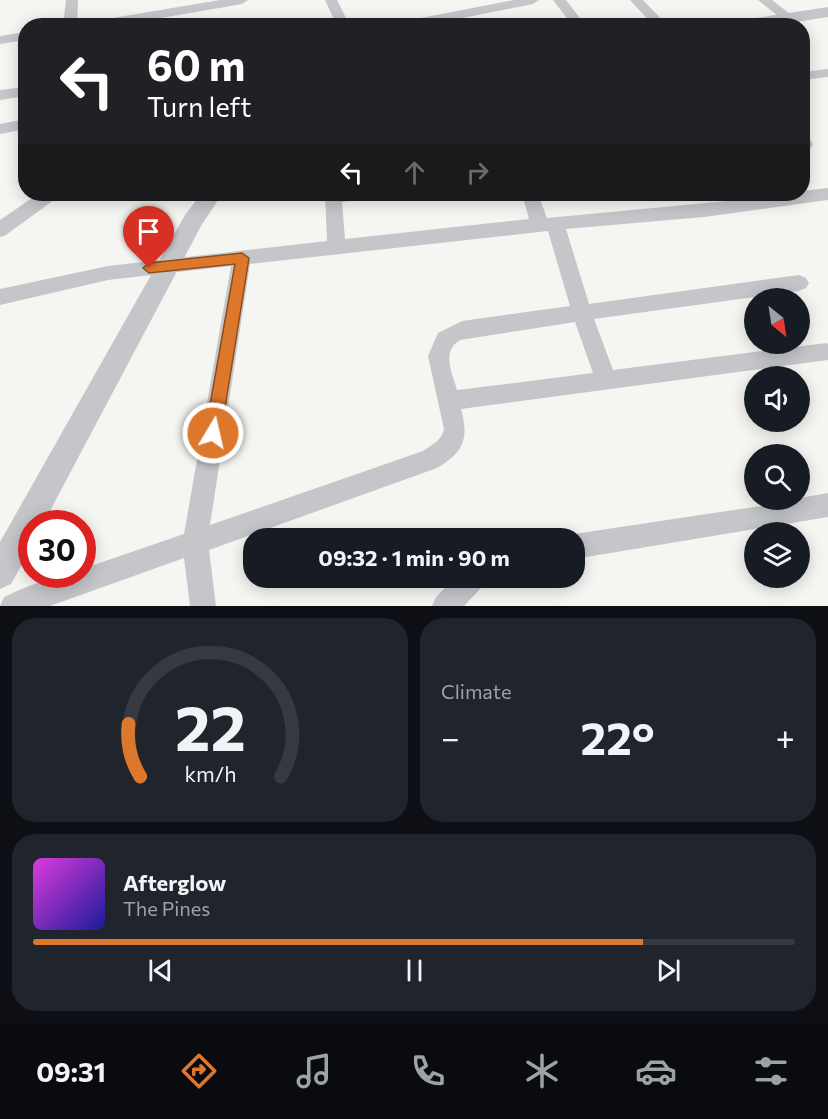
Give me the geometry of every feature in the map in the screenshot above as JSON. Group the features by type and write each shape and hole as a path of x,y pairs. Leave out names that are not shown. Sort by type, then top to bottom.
{"street":[{"path":"71,18 72,0"},
{"path":"136,18 243,0"},
{"path":"331,0 340,18"},
{"path":"441,18 533,0"},
{"path":"559,0 574,18"},
{"path":"636,0 654,18"},
{"path":"764,0 788,17"},
{"path":"782,18 828,12"},
{"path":"0,40 18,37"},
{"path":"810,75 828,73"},
{"path":"0,95 18,92"},
{"path":"0,129 18,126"},
{"path":"810,197 828,194"},
{"path":"0,230 38,201"},
{"path":"0,573 193,221 207,201"},
{"path":"333,201 336,247"},
{"path":"534,201 548,224 606,381"},
{"path":"0,297 108,273 548,224 705,212 780,201"},
{"path":"203,606 195,542 242,258"},
{"path":"13,606 429,460 447,448 454,439 455,429 438,356 439,346 452,333 462,329 799,283"},
{"path":"449,401 826,352"},
{"path":"585,545 828,505"},
{"path":"445,606 463,588"}],"route":[{"path":"149,268 242,258 213,433"}]}
